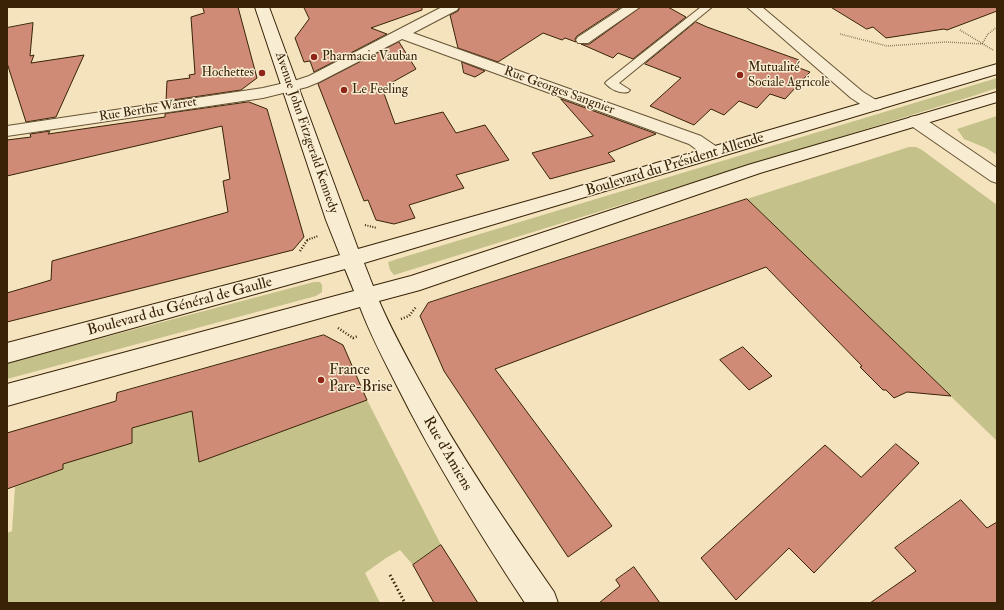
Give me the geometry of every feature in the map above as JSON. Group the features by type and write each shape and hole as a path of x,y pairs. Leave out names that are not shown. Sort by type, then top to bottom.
{"main road":[{"name":"Avenue John Fitzgerald Kennedy","path":"262,7 336,220 367,296"},
{"name":"Rue Berthe Warret","path":"7,131 263,93 302,84 452,7"},
{"path":"754,7 857,95 875,106"},
{"path":"583,40 625,8"},
{"name":"Rue Georges Sangnier","path":"402,34 696,140 714,153"},
{"name":"Boulevard du Président Allende","path":"353,259 574,196 997,69"},
{"name":"Boulevard du Président Allende","path":"367,296 419,282 754,170 997,97"},
{"path":"916,121 997,177"},
{"name":"Boulevard du Général de Gaulle","path":"7,353 353,259"},
{"path":"7,395 367,296"},
{"name":"Rue d'Amiens","path":"367,296 379,328 435,435 483,514 543,603"}],"lane":[{"path":"624,90 611,83 707,7"}],"path":[{"path":"982,44 988,34 997,27"},
{"path":"960,30 996,52"},
{"path":"840,34 887,46 946,42 982,44"},
{"path":"360,223 380,228"},
{"path":"297,255 308,239"},
{"path":"409,316 420,301"},
{"path":"332,329 339,328 353,338"},
{"path":"390,575 405,603"}],"shaded area":[{"path":"997,78 997,88 973,96 394,275 390,270 388,262"},
{"path":"997,116 997,155 986,148 964,139 957,129"},
{"path":"909,147 916,147 922,150 997,205 997,441 747,199"},
{"path":"314,282 320,282 322,285 322,292 316,296 7,379 7,363"},
{"path":"367,400 441,545 413,565 400,550 365,573 380,603 7,603 7,533 12,531 15,487 63,469 63,453 102,452 131,443 132,428 192,411 199,462"}],"building":[{"path":"203,7 238,7 257,78 241,90 166,101 167,81 190,78 189,75 195,74 191,17 204,13"},
{"path":"304,7 422,7 422,10 371,28 387,34 314,72 310,61 304,62 295,38 309,19"},
{"path":"460,7 621,7 577,36 575,39 576,42 565,38 562,40 543,33 498,62 458,48 450,15 458,11"},
{"path":"641,7 668,7 686,17 633,59 618,53 613,58 581,44 589,44"},
{"path":"831,7 997,7 997,11 947,30 944,29 886,38 873,27 867,29"},
{"name":"Mutualité Sociale Agricole","path":"696,22 799,60 794,66 810,72 785,99 770,94 757,108 739,101 724,115 711,109 694,125 650,106 681,78 645,64"},
{"path":"33,23 30,56 34,55 31,63 84,55 56,117 26,122 7,63 7,28"},
{"path":"399,42 416,69 382,88 395,124 443,112 456,133 485,125 509,160 456,175 464,188 409,205 415,218 394,224 376,220 368,200 364,201 318,84"},
{"path":"462,62 485,71 475,77 464,73"},
{"path":"561,99 656,134 608,153 615,161 550,179 532,153 593,136"},
{"path":"249,102 267,109 304,237 293,250 7,322 7,293 51,280 52,261 228,212 223,181 230,179 222,126 7,176 7,140 31,137 30,134 50,131 48,134 165,117 165,114"},
{"path":"747,199 951,396 907,392 894,398 886,390 883,390 860,367 862,366 766,267 495,369 612,526 568,557 444,371 420,316 428,303"},
{"path":"324,335 343,345 367,400 199,462 192,411 132,428 132,443 63,464 63,469 7,489 7,433 116,401 117,393"},
{"path":"743,347 772,376 749,390 720,360"},
{"path":"896,444 919,463 814,573 789,548 736,600 701,558 825,445 861,477"},
{"path":"961,500 987,528 997,522 997,603 870,603 916,571 895,548"},
{"path":"441,545 478,603 434,603 413,565"},
{"path":"634,567 660,603 599,603 620,586 616,580"}],"place":[{"name":"Pharmacie Vauban","path":"314,57"},
{"name":"Hochettes","path":"262,73"},
{"name":"Mutualité Sociale Agricole","path":"740,75"},
{"name":"Le Feeling","path":"344,90"},
{"name":"France Pare-Brise","path":"321,380"}]}
